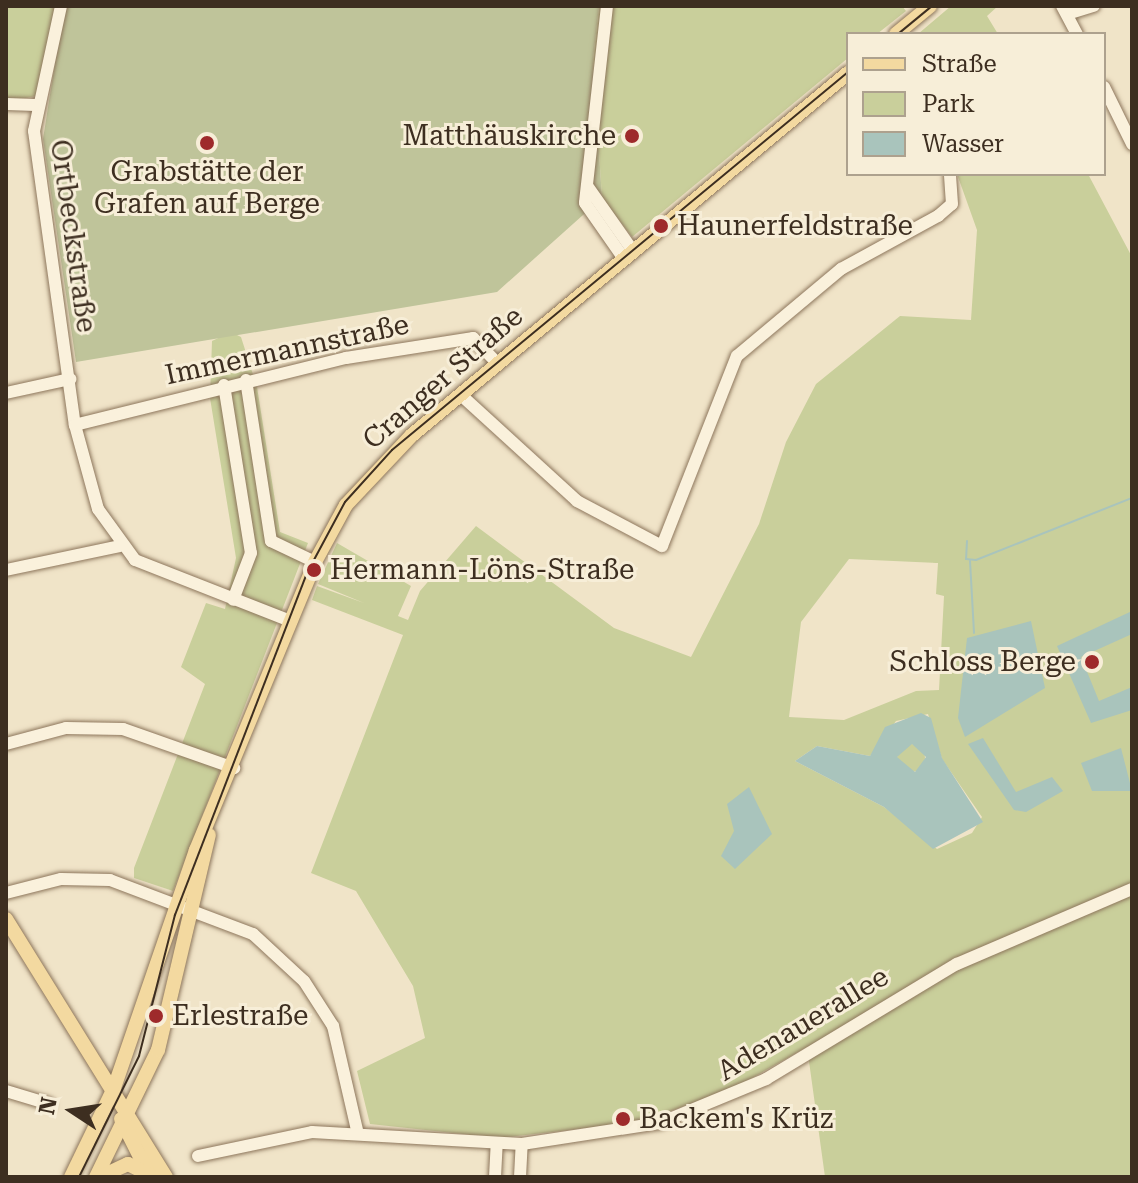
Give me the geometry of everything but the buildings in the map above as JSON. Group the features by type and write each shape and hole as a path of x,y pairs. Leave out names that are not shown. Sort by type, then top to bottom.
{"main road":[{"path":"898,32 930,6"},
{"name":"Cranger Straße","path":"71,1177 114,1088 210,826 315,562 371,474 461,395 846,75"},
{"name":"Cranger Straße","path":"98,1177 158,1050 184,902"},
{"path":"6,919 129,1109 166,1177"},
{"path":"114,1088 122,1123 150,1176"},
{"path":"98,1177 128,1164 150,1176"}],"street":[{"name":"Ortbeckstraße","path":"61,6 36,105 38,170 70,379"},
{"path":"607,6 588,175 591,199 629,255"},
{"path":"1076,32 1065,10 1094,6"},
{"path":"1106,90 1128,125 1132,144"},
{"path":"6,104 36,105"},
{"path":"461,395 577,501 662,546 737,356 841,269 938,216 952,204 950,176"},
{"name":"Immermannstraße","path":"75,425 246,380 473,338 498,364"},
{"path":"6,393 70,379 75,425 98,509 120,546 159,572 291,621"},
{"path":"246,380 271,541 315,562"},
{"path":"224,385 251,553 233,600"},
{"path":"6,570 120,546"},
{"path":"6,744 66,728 123,729 234,768"},
{"path":"6,893 81,878 184,902 253,934 304,981 341,1043 355,1099 357,1130"},
{"name":"Adenauerallee","path":"198,1156 260,1138 357,1130 497,1144 522,1144 628,1131 717,1103 957,964 1132,889"},
{"path":"6,1091 49,1104"},
{"path":"495,1177 497,1144"},
{"path":"520,1177 522,1144"}],"green space":[{"path":"6,6 58,6 36,96 6,102"},
{"path":"64,6 599,6 593,60 602,198 497,292 76,362 43,139"},
{"path":"599,6 902,6 906,11 880,32 846,32 846,60 632,237 602,198 593,60"},
{"path":"951,6 998,6 987,16 997,32 920,32"},
{"path":"958,176 1089,176 1132,257 1132,1177 825,1177 807,1047 736,1087 641,1122 500,1138 370,1124 357,1071 425,1038 413,986 356,891 311,873 403,635 312,600 317,586 364,603 318,584 337,543 411,586 398,616 408,620 420,591 476,526 614,628 691,657 759,524 786,442 816,384 900,316 971,320 977,230","holes":["849,559 938,563 936,594 944,596 939,690 916,691 844,720 789,717 801,622","928,714 942,759 982,817 972,833 937,849 884,807 795,761 817,746 870,756 896,721"]},
{"path":"231,332 241,337 257,387 280,532 308,543 173,891 134,878 134,868 205,684 181,667 206,603 225,609 236,558 210,398 212,341"},
{"path":"911,744 921,748 925,758 921,768 911,772 901,768 897,758 901,748"}],"water":[{"path":"1132,611 1132,634 1081,657 1099,701 1132,687 1132,710 1091,723 1057,646"},
{"path":"1031,621 1045,688 965,737 958,718 967,638"},
{"path":"921,713 931,718 942,758 983,822 933,849 884,807 795,761 817,746 870,756 885,727","holes":["912,744 926,757 915,772 897,757"]},
{"path":"983,738 1016,792 1052,777 1063,791 1026,812 1014,810 968,744"},
{"path":"1121,748 1132,791 1092,791 1081,763"},
{"path":"749,787 772,834 735,869 721,856 734,831 727,804"}],"waterway":[{"path":"967,541 966,559 976,560 1132,498"},
{"path":"970,561 974,633"}],"tram line":[{"path":"900,32 932,6"},
{"path":"79,1177 139,1056 175,915 308,571 345,502 392,450 846,74"}],"place":[{"name":"Matthäuskirche","path":"632,136"},
{"name":"Grabstätte der Grafen auf Berge","path":"207,143"},
{"name":"Haunerfeldstraße","path":"661,226"},
{"name":"Hermann-Löns-Straße","path":"314,570"},
{"name":"Schloss Berge","path":"1092,662"},
{"name":"Erlestraße","path":"156,1016"},
{"name":"Backem's Krüz","path":"623,1119"}]}
